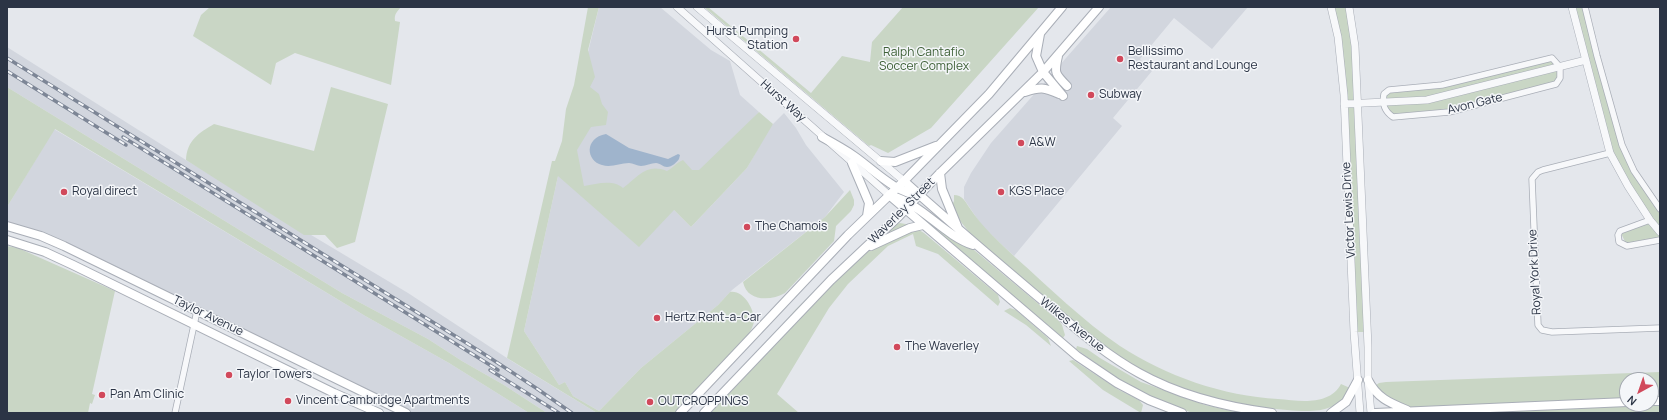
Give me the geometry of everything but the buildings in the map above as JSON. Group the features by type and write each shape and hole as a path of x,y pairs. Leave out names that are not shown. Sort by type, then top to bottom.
{"main road":[{"name":"Waverley Street","path":"680,413 866,217 904,181 989,94 1062,7"},
{"name":"Waverley Street","path":"704,413 831,280 908,208 940,173 1043,72 1099,7"},
{"path":"1022,93 1036,88 1046,88 1063,96 1043,72 1036,56 1040,32"},
{"path":"1058,56 1055,69 1056,76 1067,86"},
{"path":"822,137 853,155 896,188 912,195 920,195"},
{"path":"881,161 895,162 938,145"},
{"path":"852,163 868,198 869,203 866,217"},
{"path":"940,173 942,189 960,230"},
{"name":"Wilkes Avenue","path":"904,181 1078,331 1111,356 1159,383 1214,403 1272,413"},
{"name":"Wilkes Avenue","path":"889,195 908,208 923,225 1077,356 1117,383 1149,400 1182,413"},
{"path":"908,208 961,240 979,247"},
{"path":"862,251 910,228 923,225"},
{"name":"Taylor Avenue","path":"7,226 41,236 64,246 406,413"},
{"name":"Taylor Avenue","path":"7,240 45,252 334,393 379,413"},
{"path":"1331,413 1346,402 1358,380"},
{"path":"1368,380 1375,392 1382,399 1409,411"},
{"path":"1375,413 1619,402"}],"street":[{"name":"Hurst Way","path":"678,7 791,106 822,137 889,195"},
{"name":"Hurst Way","path":"698,7 904,181"},
{"name":"Victor Lewis Drive","path":"1331,7 1338,37 1344,104 1354,332 1360,413"},
{"name":"Victor Lewis Drive","path":"1349,7 1355,46 1368,380 1371,413"},
{"path":"1572,7 1610,153 1628,186 1650,220 1660,232"},
{"path":"1585,7 1622,145 1634,171 1660,208"},
{"path":"1383,102 1384,94 1389,90 1442,85 1552,58 1560,67"},
{"name":"Avon Gate","path":"1344,104 1427,100 1586,60"},
{"name":"Avon Gate","path":"1383,102 1386,112 1393,117 1449,112 1556,84 1560,78 1560,67"},
{"name":"Royal York Drive","path":"1610,153 1543,170 1538,172 1532,179 1538,325 1542,330 1552,332 1660,328"},
{"path":"1650,220 1620,231 1618,235 1619,242 1627,246 1660,240"},
{"path":"175,413 197,311"}],"shaded area":[{"path":"599,7 660,7 711,50 730,61 740,95 759,112 674,210 691,227 747,168 770,127 784,113 796,128 806,145 844,192 825,217 732,290 718,305 641,368 599,411 573,396 565,382 559,385 524,331 558,176"},
{"path":"1111,7 1248,7 1212,49 1174,18 1140,59 1152,71 1113,118 1122,126 1014,256 982,226 964,199 964,187 971,173 991,143"},
{"path":"7,47 186,160 408,293 513,362 597,413 547,413 428,339 342,293 7,87"},
{"path":"54,129 367,317 449,363 529,413 406,413 103,265 7,226 7,207"}],"green space":[{"path":"210,7 401,7 396,13 395,17 395,21 400,22 391,85 295,53 276,63 271,85 193,36 201,15"},
{"path":"588,7 599,7 588,50 595,77 590,87 599,94 602,104 608,112 606,125 591,127 577,150 584,186 609,183 619,185 623,188 643,172 654,169 667,171 683,160 692,170 699,170 759,112 773,124 747,168 691,227 674,210 639,247 558,176 524,331 559,385 565,382 573,396 599,411 641,368 718,305 730,292 740,294 751,307 754,322 749,334 675,413 597,413 507,358 552,161 555,161 562,141 566,109 574,85"},
{"name":"Ralph Cantafio Soccer Complex","path":"704,7 708,7 811,93 842,56 870,62 872,42 903,7 1039,7 931,128 888,153 871,145 869,146"},
{"path":"1331,7 1349,7 1355,46 1367,332 1354,332 1345,115"},
{"path":"1572,7 1585,7 1622,145 1634,171 1660,209 1660,240 1627,246 1620,231 1650,220 1610,153"},
{"path":"1552,58 1560,67 1556,84 1449,112 1393,117 1386,112 1384,94 1389,90 1442,85"},
{"path":"7,87 342,293 428,339 547,413 529,413 449,363 367,317 55,129 7,207"},
{"path":"331,87 388,104 355,242 337,248 325,235 304,235 186,160 191,142 199,134 214,124 314,151"},
{"path":"850,190 854,200 854,205 851,211 836,226 834,241 785,293 779,296 760,298 749,293 745,289 743,282 825,217"},
{"path":"954,195 963,199 979,221 997,240 1080,315 1120,346 1156,367 1196,383 1216,389 1257,397 1304,401 1322,399 1329,396 1336,391 1341,384 1350,388 1338,403 1331,407 1323,410 1296,411 1237,405 1205,397 1159,379 1130,364 1095,340 987,249 969,232 957,217 952,205"},
{"path":"919,204 1059,321 1065,335 1063,338 916,214 913,211"},
{"path":"900,223 911,225 924,233 998,295 1000,302 998,306 938,254 916,246 913,234 888,246 848,284 829,308 777,394 799,413 698,413 765,344 796,309 871,236 877,231"},
{"path":"7,246 18,248 115,291 92,394 95,395 92,404 90,403 88,413 7,413"},
{"path":"1010,308 1016,310 1048,338 1051,346 1026,325 1004,311"},
{"path":"1077,346 1087,349 1141,382 1205,405 1240,413 1193,413 1167,404 1117,378 1076,349"},
{"path":"1073,360 1119,390 1139,400 1143,405 1141,413 1103,390 1069,361"},
{"path":"1660,372 1660,413 1375,413 1408,411 1372,388 1379,383 1619,373 1619,412 1659,412"}],"water":[{"path":"606,134 629,148 668,159 678,154 680,155 679,159 676,163 669,167 656,163 641,166 629,163 609,166 602,165 593,159 590,154 590,150 594,140 599,136"}],"railway":[{"path":"7,58 481,352 572,413"},
{"path":"7,71 126,145"},
{"path":"123,137 498,370"},
{"path":"490,370 559,413"}],"place":[{"name":"Hurst Pumping Station","path":"796,39"},
{"name":"Bellissimo Restaurant and Lounge","path":"1120,59"},
{"name":"Subway","path":"1091,95"},
{"name":"A&W","path":"1021,143"},
{"name":"Royal direct","path":"64,192"},
{"name":"KGS Place","path":"1001,192"},
{"name":"The Chamois","path":"747,227"},
{"name":"Hertz Rent-a-Car","path":"657,318"},
{"name":"The Waverley","path":"897,347"},
{"name":"Taylor Towers","path":"229,375"},
{"name":"Pan Am Clinic","path":"102,395"},
{"name":"Vincent Cambridge Apartments","path":"288,401"},
{"name":"OUTCROPPINGS","path":"650,402"}]}
